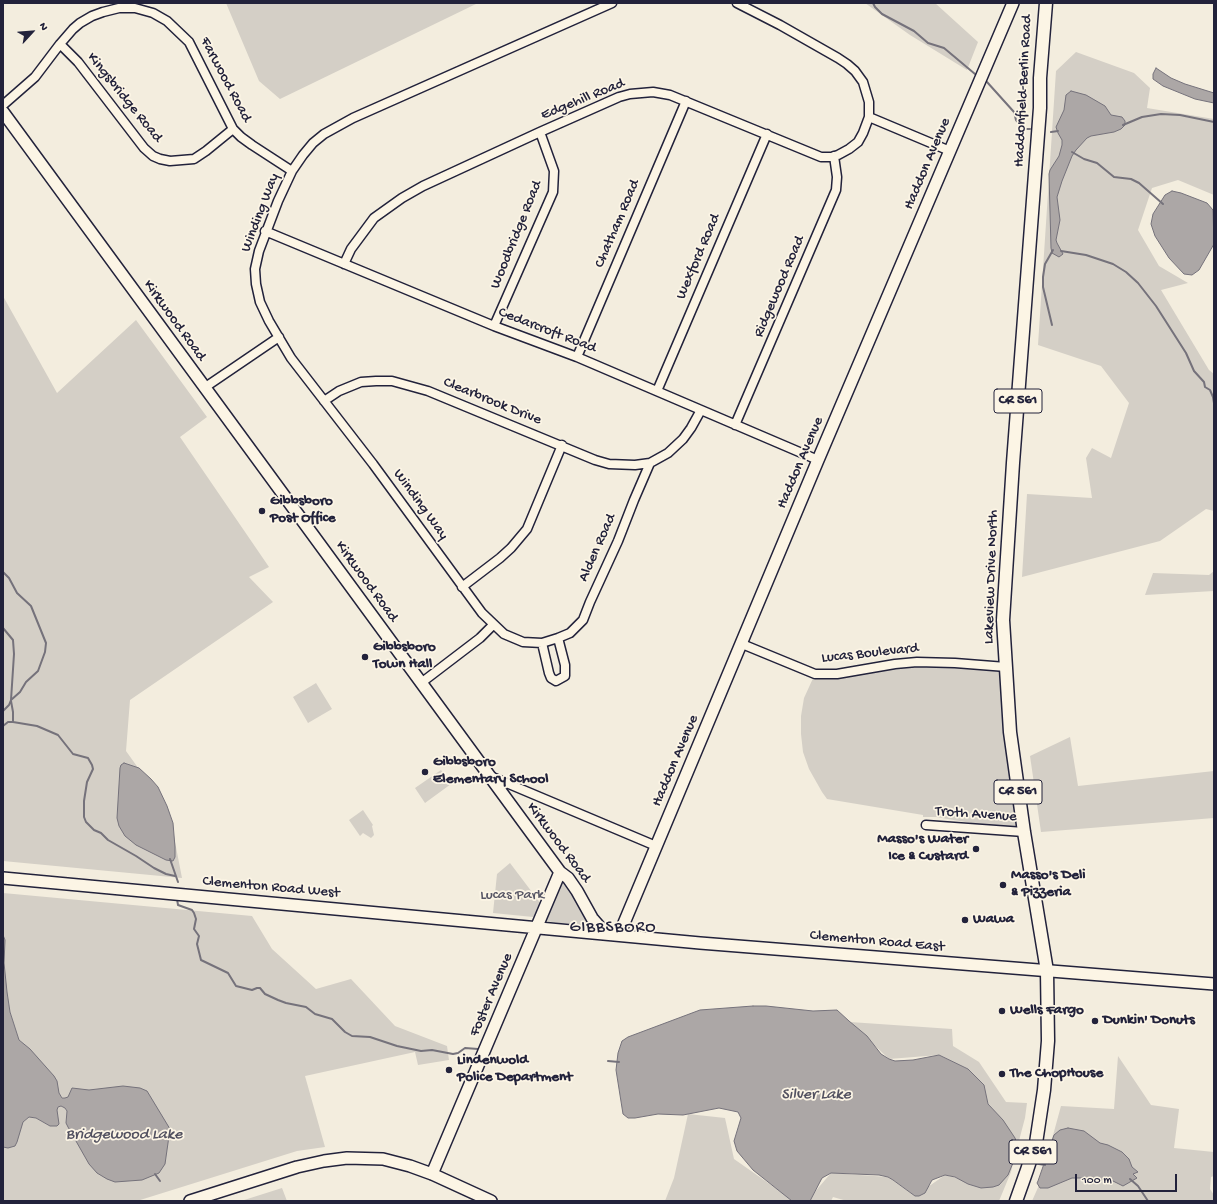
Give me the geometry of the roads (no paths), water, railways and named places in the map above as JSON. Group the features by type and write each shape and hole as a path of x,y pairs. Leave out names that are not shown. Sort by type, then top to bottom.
{"main road":[{"name":"Haddonfield-Berlin Road","path":"1035,181 1040,108 1042,39 1046,3"},
{"name":"Lakeview Drive North","path":"1035,181 1013,463 1003,620 1010,732 1024,832 1047,971"},
{"name":"CR 561","path":"1016,1201 1028,1170 1036,1143 1042,1108 1048,1041 1047,971"}],"street":[{"name":"Winding Way","path":"493,625 462,587 373,464 292,358 260,302 256,284 255,268 265,231 278,201 292,171 313,143 336,126 612,3"},
{"path":"738,3 780,25 847,64 855,71 863,82 869,102 869,117 867,126 858,142 849,149 834,156"},
{"name":"Haddon Avenue","path":"619,935 818,460 1013,3"},
{"name":"Farwood Road","path":"3,105 35,77 73,29 92,16 119,8 136,5 167,21 189,42 233,129 252,145 292,171"},
{"name":"Kingsbridge Road","path":"60,44 78,62 144,148 160,160 170,161 194,159 233,129"},
{"name":"Edgehill Road","path":"344,264 351,249 374,218 393,204 423,186 618,97 630,94 653,92 670,95 821,156 834,156"},
{"name":"Chatham Road","path":"577,357 686,101"},
{"name":"Kirkwood Road","path":"3,112 560,872 568,878 592,918 606,934"},
{"path":"869,117 950,151"},
{"name":"Woodbridge Road","path":"494,326 553,192 554,171 540,132"},
{"name":"Wexford Road","path":"657,391 766,134"},
{"name":"Ridgewood Road","path":"735,425 836,190 837,177 834,156"},
{"name":"Cedarcroft Road","path":"265,231 494,326 577,357 818,460"},
{"path":"204,388 279,337"},
{"name":"Clearbrook Drive","path":"324,401 339,391 361,382 392,381 428,391 562,445 595,460 609,464 635,465 650,463"},
{"path":"650,463 668,453 683,439 701,410"},
{"path":"462,587 500,558 511,548 527,528 562,445"},
{"name":"Alden Road","path":"493,625 513,639 523,642 542,643 570,633 583,620 616,547 650,463"},
{"path":"421,683 480,638 493,625"},
{"path":"542,643 549,673 552,678 556,680 565,676 565,665 558,638"},
{"name":"Lucas Boulevard","path":"742,644 815,674 837,674 895,664 917,662 1006,667"},
{"path":"490,776 656,846"},
{"name":"Troth Avenue","path":"926,825 1024,832"},
{"name":"Foster Avenue","path":"432,1174 560,872"},
{"name":"Clementon Road West","path":"3,878 537,927"},
{"name":"Clementon Road East","path":"537,927 1214,984"},
{"path":"190,1201 297,1167 347,1158 383,1159 410,1166 432,1174 491,1201"}],"water":[{"path":"1156,68 1171,78 1214,93 1214,103 1195,99 1163,86 1153,79 1153,74"},
{"path":"1071,91 1086,95 1105,106 1111,115 1122,117 1125,121 1125,125 1121,129 1114,132 1087,138 1072,156 1057,197 1060,220 1056,240 1063,254 1059,257 1052,253 1051,248 1049,174 1059,156 1062,145 1062,140 1056,127 1064,110 1066,95"},
{"path":"1172,191 1207,203 1213,210 1214,244 1199,270 1192,275 1184,274 1169,258 1155,236 1151,224 1153,214 1165,195"},
{"path":"124,763 139,768 158,787 173,823 175,857 173,861 166,860 136,845 125,836 119,826 117,818 120,768"},
{"name":"Bridgewood Lake","path":"3,935 5,940 4,963 10,1012 19,1040 30,1049 54,1076 62,1098 68,1097 72,1088 89,1090 123,1086 140,1088 147,1091 170,1129 165,1164 159,1173 142,1180 115,1182 97,1173 89,1164 68,1127 66,1123 67,1111 61,1106 58,1107 57,1110 59,1124 57,1126 50,1126 36,1118 29,1117 23,1122 15,1146 8,1148 3,1147"},
{"name":"Silver Lake","path":"753,1006 813,1011 837,1010 867,1036 881,1054 889,1059 895,1061 913,1060 939,1055 968,1069 984,1085 988,1104 1003,1120 1015,1138 1017,1153 1008,1175 999,1185 981,1188 968,1184 955,1177 945,1175 932,1180 925,1193 915,1196 888,1177 879,1175 831,1173 822,1178 810,1201 792,1201 753,1170 737,1151 734,1141 741,1118 738,1112 719,1108 683,1115 658,1114 635,1118 628,1118 623,1114 616,1070 618,1053 622,1041 628,1037 700,1010"},
{"path":"1068,1128 1084,1131 1100,1143 1122,1152 1129,1159 1132,1167 1138,1172 1133,1174 1137,1178 1123,1186 1105,1177 1098,1183 1082,1178 1072,1178 1048,1188 1040,1188 1037,1183 1054,1135 1060,1130"}],"waterway":[{"path":"873,3 882,14 914,31 928,43 944,48 975,74"},
{"path":"987,82 1014,112 1016,120 1020,126 1025,129 1030,129"},
{"path":"1123,125 1142,117 1161,114 1180,115 1214,122"},
{"path":"1051,132 1058,131"},
{"path":"1072,152 1084,159 1097,163 1114,177 1131,179 1139,183 1163,204"},
{"path":"1052,325 1043,287 1043,277 1045,264 1053,250"},
{"path":"1061,251 1086,255 1113,264 1126,272 1138,283 1156,306 1186,353 1194,371 1204,382 1205,387 1210,390 1214,403"},
{"path":"3,572 9,578 17,593 31,606 46,643 45,652 38,671 26,682 20,692 11,700"},
{"path":"3,628 13,640 14,654 11,700 9,705 3,711"},
{"path":"11,701 13,722"},
{"path":"3,726 8,722 37,726 58,735 73,754 88,758 93,769 87,782 84,801 84,817 86,822 108,840 154,868 166,874 175,876"},
{"path":"170,859 178,882"},
{"path":"177,899 178,905 192,910 194,913 196,919 194,929 199,936 197,944 201,960 228,973 236,986 252,990 260,988 265,994 278,1000 306,1007 315,1014 332,1019 345,1032 352,1036 370,1037 397,1046 421,1051 432,1050 453,1054 458,1053 465,1048 478,1049"},
{"path":"608,1061 619,1062"},
{"path":"1012,1158 1025,1161"},
{"path":"1033,1163 1045,1165"},
{"path":"155,1174 160,1181"},
{"path":"1130,1179 1138,1186 1148,1201"}],"place":[{"name":"Gibbsboro Post Office","path":"262,511"},
{"name":"Gibbsboro Town Hall","path":"365,657"},
{"name":"Gibbsboro Elementary School","path":"425,772"},
{"name":"Masso's Water Ice & Custard","path":"976,849"},
{"name":"Masso's Deli & Pizzeria","path":"1003,885"},
{"name":"Wawa","path":"965,920"},
{"name":"Wells Fargo","path":"1002,1011"},
{"name":"Dunkin' Donuts","path":"1095,1021"},
{"name":"Lindenwold Police Department","path":"449,1070"},
{"name":"The ChopHouse","path":"1002,1074"}],"district":[{"name":"GIBBSBORO","path":"613,928"}],"park label":[{"name":"Lucas Park","path":"512,896"}]}
